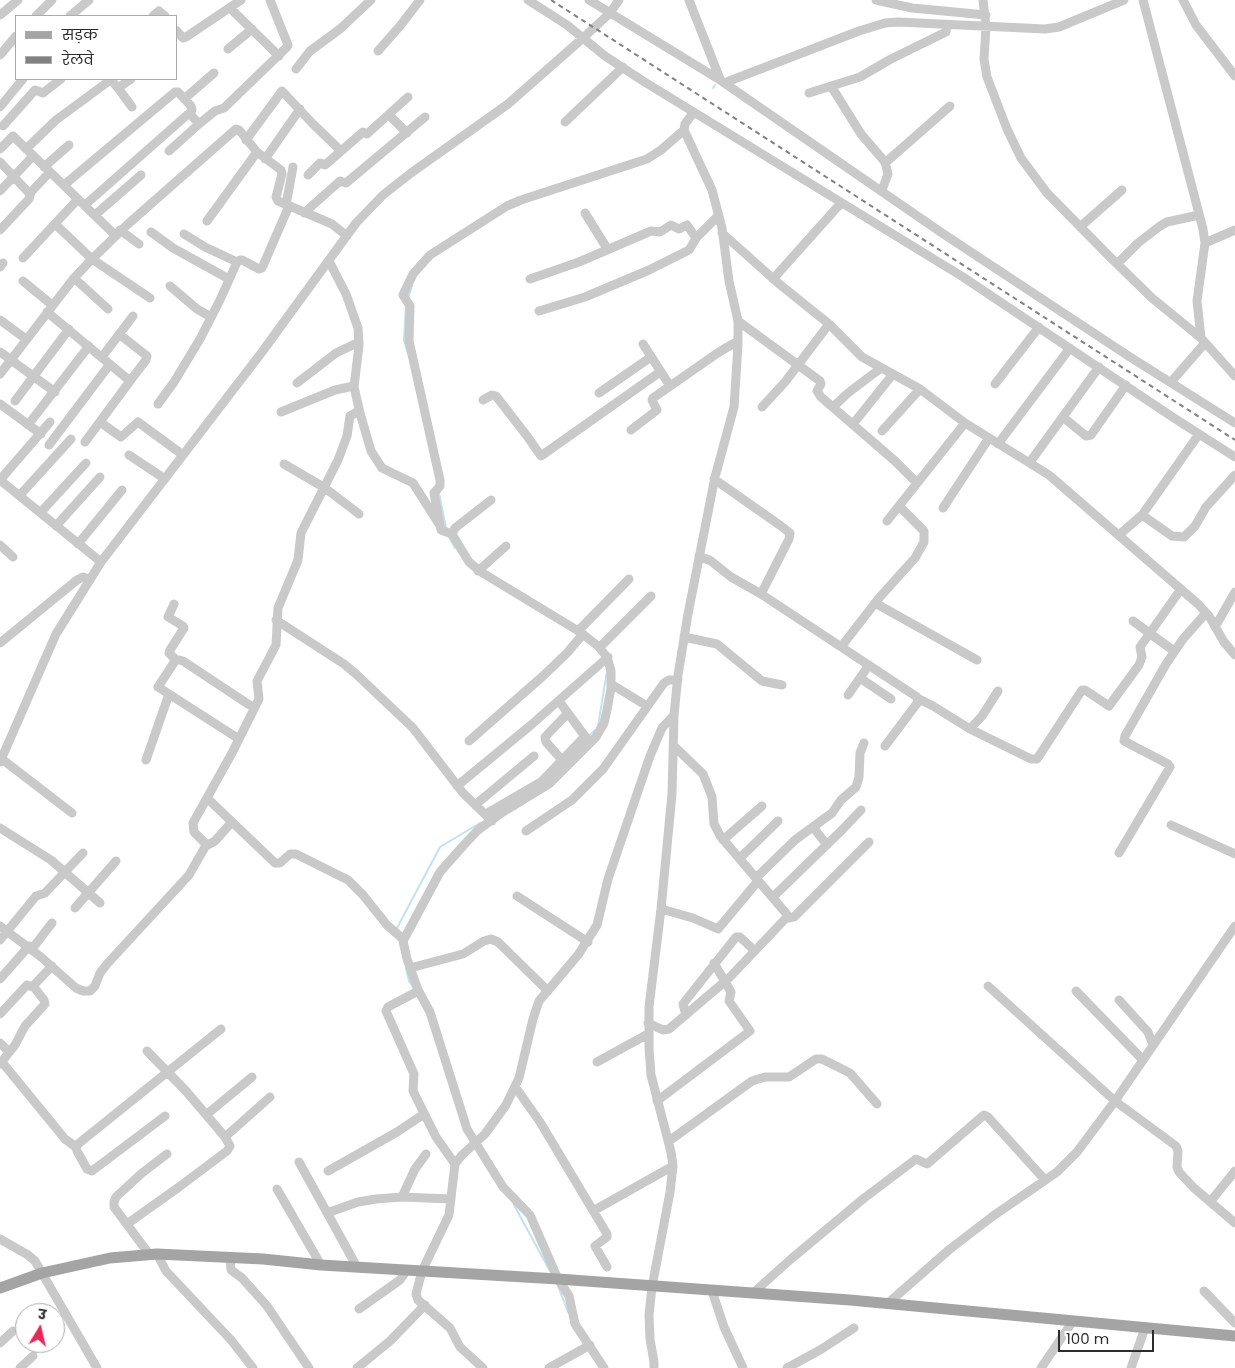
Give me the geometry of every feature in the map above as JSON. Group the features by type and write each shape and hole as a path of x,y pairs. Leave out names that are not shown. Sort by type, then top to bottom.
{"main road":[{"path":"0,1288 42,1273 110,1258 153,1254 263,1259 322,1265 752,1293 1235,1336"}],"street":[{"path":"0,14 18,0"},
{"path":"37,15 52,0"},
{"path":"71,15 89,0"},
{"path":"178,32 183,38 186,37 241,0"},
{"path":"169,151 216,110 224,108 279,56 288,45 270,0"},
{"path":"296,69 310,51 340,29 371,0"},
{"path":"378,51 420,0"},
{"path":"528,0 567,24 623,68 693,113 964,277 1235,457"},
{"path":"589,0 722,81 942,233 1235,423"},
{"path":"72,813 1,761 56,634 101,562 262,352 356,223 383,195 412,172 508,104 610,13 619,0"},
{"path":"689,0 722,81"},
{"path":"876,0 912,8 986,15"},
{"path":"983,0 986,15 984,51 987,77 1016,149 1047,193 1116,264 1152,298 1203,341 1235,376"},
{"path":"722,81 871,26 898,22 1052,29 1124,0"},
{"path":"1143,0 1204,229 1205,243 1196,301 1203,341 1171,382"},
{"path":"1184,0 1196,25 1235,76"},
{"path":"230,8 279,56"},
{"path":"809,94 860,77 891,58 946,32 947,25"},
{"path":"228,49 252,30"},
{"path":"0,55 15,37"},
{"path":"565,122 623,68"},
{"path":"184,99 214,72"},
{"path":"0,107 22,80"},
{"path":"60,80 42,93 35,90 1,124 95,215 118,233 139,244"},
{"path":"26,148 56,120 110,80 132,106"},
{"path":"118,88 130,80"},
{"path":"831,86 861,134 886,163 888,174 882,190"},
{"path":"246,140 281,91 341,151"},
{"path":"23,258 55,224 189,114 192,108 177,92 173,93 64,186"},
{"path":"308,174 320,163 326,165 363,132 368,134 408,97"},
{"path":"886,163 950,106"},
{"path":"265,159 300,109"},
{"path":"654,1368 648,1315 673,1166 651,1076 648,1034 650,991 661,909 678,680 684,637 714,479 734,407 738,341 738,321 712,190 684,130 685,124 693,113"},
{"path":"189,114 199,124"},
{"path":"389,114 406,133"},
{"path":"304,212 340,181 346,183 425,117"},
{"path":"0,374 50,308 92,258 234,130 239,130 257,152 281,170 276,199 288,206 332,224 347,236"},
{"path":"447,531 434,497 438,487 435,457 409,341 407,302 404,295 413,274 425,259 506,206 647,159 661,150 684,130"},
{"path":"0,149 13,136"},
{"path":"0,230 29,199 30,194 47,169 69,145"},
{"path":"207,221 257,152"},
{"path":"0,191 33,156"},
{"path":"0,162 30,194"},
{"path":"184,234 205,247 237,262 242,260 259,269 262,268 288,206 293,167"},
{"path":"95,215 141,175"},
{"path":"1080,227 1122,190"},
{"path":"773,279 841,203"},
{"path":"585,212 608,250"},
{"path":"1116,264 1138,243 1160,226 1167,222 1200,215"},
{"path":"540,311 578,299 649,270 690,250 696,238 718,216"},
{"path":"55,224 92,258 150,298"},
{"path":"530,278 560,270 651,231 660,232 671,225 678,229 687,226 696,238"},
{"path":"1205,243 1235,230"},
{"path":"151,232 181,252 229,278"},
{"path":"722,233 773,279 829,324 858,354 920,389 965,423 1049,475 1182,589 1206,613 1224,642 1235,655"},
{"path":"328,261 346,294 358,328 359,342 354,386 359,411 372,451 379,464 387,471 413,483 469,562 478,571 600,647 612,671 604,723 599,733 587,739 562,760 541,782 489,818 440,872 419,914 400,937"},
{"path":"158,404 174,382 211,317 237,262"},
{"path":"74,278 108,309"},
{"path":"23,281 69,330 130,381"},
{"path":"170,286 211,317"},
{"path":"102,357 134,316"},
{"path":"0,320 26,339"},
{"path":"738,321 821,382 817,392 917,483"},
{"path":"762,407 785,382 829,324"},
{"path":"995,384 1038,327"},
{"path":"15,400 69,330"},
{"path":"85,442 146,360 147,356 119,334"},
{"path":"630,430 657,410 652,399 738,341"},
{"path":"296,383 336,353 359,342"},
{"path":"643,344 670,386"},
{"path":"28,425 89,346"},
{"path":"998,444 1070,348"},
{"path":"0,352 55,392"},
{"path":"599,393 651,357"},
{"path":"48,445 110,364"},
{"path":"1030,462 1099,367"},
{"path":"833,408 881,368"},
{"path":"483,400 495,395 541,456 660,372"},
{"path":"853,424 893,374"},
{"path":"1062,417 1086,436 1091,435 1126,385"},
{"path":"281,412 335,390 354,386"},
{"path":"882,431 920,389"},
{"path":"0,404 41,434"},
{"path":"206,846 194,832 192,826 259,697 257,681 276,647 276,620 279,605 298,560 298,546 301,533 325,488 345,443 350,416 359,411"},
{"path":"50,422 0,480 101,562"},
{"path":"100,422 121,438 138,422 183,455"},
{"path":"887,521 965,423"},
{"path":"1119,535 1142,515 1199,434"},
{"path":"942,508 989,438"},
{"path":"20,495 71,439"},
{"path":"128,455 164,479"},
{"path":"40,512 86,463"},
{"path":"284,464 325,488 360,514"},
{"path":"1142,515 1172,536 1184,538 1206,507 1235,475"},
{"path":"56,526 100,477"},
{"path":"714,479 790,533 761,594"},
{"path":"78,544 122,490"},
{"path":"447,531 455,528 491,500"},
{"path":"841,647 875,603 915,558 925,538 924,531 899,506"},
{"path":"478,571 506,546"},
{"path":"1,548 13,557"},
{"path":"699,556 711,561 731,577 761,594 919,699 1031,759 1036,759 1082,690 1085,690 1109,706 1139,665 1142,657 1140,647 1182,589"},
{"path":"0,643 77,580 83,578 90,580"},
{"path":"469,741 543,676 629,579"},
{"path":"1215,627 1235,592"},
{"path":"600,647 651,596"},
{"path":"875,603 977,660"},
{"path":"174,604 168,616 184,627 169,651 175,659 183,661 254,708"},
{"path":"1119,853 1170,767 1168,764 1126,742 1124,739 1174,651 1206,613"},
{"path":"276,620 344,664 356,674 418,733 457,786 489,818"},
{"path":"1133,621 1174,651"},
{"path":"684,637 717,644 762,681 782,685"},
{"path":"175,659 158,686 159,688 239,738"},
{"path":"457,786 606,659"},
{"path":"848,695 869,665"},
{"path":"860,678 891,699"},
{"path":"526,831 572,800 603,769 666,681 678,680"},
{"path":"611,684 647,706"},
{"path":"970,728 982,716 998,690"},
{"path":"146,760 169,694"},
{"path":"885,746 919,699"},
{"path":"559,701 587,739"},
{"path":"562,760 546,742 545,737 568,713"},
{"path":"483,1368 460,1347 450,1328 418,1300 416,1294 422,1271 446,1222 455,1164 485,1134 516,1088 539,1001 588,942 600,917 608,879 650,756 662,728 674,716"},
{"path":"489,818 546,786 587,739"},
{"path":"661,909 693,918 718,928 757,880 789,846 832,813 841,800 856,787 860,777 860,753 864,744"},
{"path":"674,746 703,774 712,797 714,824 723,840 791,918 869,842"},
{"path":"475,805 534,756"},
{"path":"207,798 275,863 280,864 290,854 296,854 348,880 363,894 387,925 400,937 416,992 430,1012 466,1127 503,1187 530,1215 554,1279 570,1297 575,1324 588,1347 604,1368"},
{"path":"723,840 762,806"},
{"path":"773,898 861,810"},
{"path":"740,858 778,821"},
{"path":"4,929 30,948 80,991 86,992 93,988 100,973 107,964 185,880 206,846 215,841 232,822"},
{"path":"1171,825 1235,854"},
{"path":"813,827 827,845"},
{"path":"0,828 41,853 100,903"},
{"path":"0,940 4,929 36,896 45,893 83,853"},
{"path":"75,908 116,861"},
{"path":"517,896 588,942"},
{"path":"648,1023 666,1030 686,1015 726,981 788,916"},
{"path":"0,979 52,923"},
{"path":"887,1304 950,1249 993,1216 1057,1172 1077,1152 1116,1101 1235,926"},
{"path":"686,1015 683,1004 737,936 754,951"},
{"path":"410,968 463,954 484,941 491,939 498,942 548,991"},
{"path":"657,1101 750,1031 729,1001 732,993 714,963"},
{"path":"32,987 52,966"},
{"path":"0,1014 27,985 32,987 44,1000 45,1004 25,1026 1,1063 64,1140 76,1147 87,1169 92,1171 165,1116"},
{"path":"988,986 1116,1101 1176,1146 1179,1172 1235,1223"},
{"path":"1076,991 1143,1060"},
{"path":"416,992 388,1007 386,1011 414,1074 412,1091 441,1146 455,1164"},
{"path":"1119,1000 1148,1032 1153,1045"},
{"path":"76,1147 221,1029"},
{"path":"597,1062 648,1034"},
{"path":"0,1043 9,1052"},
{"path":"127,1224 229,1149 230,1145 206,1115 147,1051"},
{"path":"668,1142 752,1081 766,1077 789,1077 816,1058 822,1059 850,1073 877,1104"},
{"path":"206,1115 252,1077"},
{"path":"516,1088 540,1122 607,1235 595,1246 608,1267"},
{"path":"225,1137 270,1097"},
{"path":"328,1171 397,1132 424,1114"},
{"path":"752,1293 862,1200 916,1159 927,1164 984,1115 988,1117 1045,1180"},
{"path":"168,1154 142,1173 115,1199 114,1207 166,1271 231,1340 253,1368"},
{"path":"402,1197 415,1169 426,1154"},
{"path":"299,1162 357,1267"},
{"path":"593,1210 673,1166"},
{"path":"1210,1202 1235,1171"},
{"path":"277,1189 322,1265"},
{"path":"327,1213 358,1202 402,1197 450,1199"},
{"path":"0,1239 32,1258 97,1368"},
{"path":"230,1258 231,1270 241,1277 267,1306 309,1368"},
{"path":"359,1309 400,1280 407,1270"},
{"path":"712,1291 724,1327 743,1368"},
{"path":"1204,1291 1235,1322"},
{"path":"357,1368 390,1341 424,1305"},
{"path":"1041,1368 1074,1321"},
{"path":"787,1368 854,1328"},
{"path":"1131,1368 1144,1328"},
{"path":"0,1343 14,1330"},
{"path":"549,1368 588,1347"},
{"path":"20,1368 33,1356"}],"waterway":[{"path":"408,298 412,286"},
{"path":"406,305 404,340 408,354"},
{"path":"439,493 446,528"},
{"path":"449,537 455,548"},
{"path":"598,726 607,671"},
{"path":"588,737 595,730"},
{"path":"397,930 440,847 480,823"},
{"path":"406,969 409,981 413,987"},
{"path":"514,1205 551,1273"},
{"path":"558,1286 568,1312"}],"railway":[{"path":"551,0 1235,440"}]}
